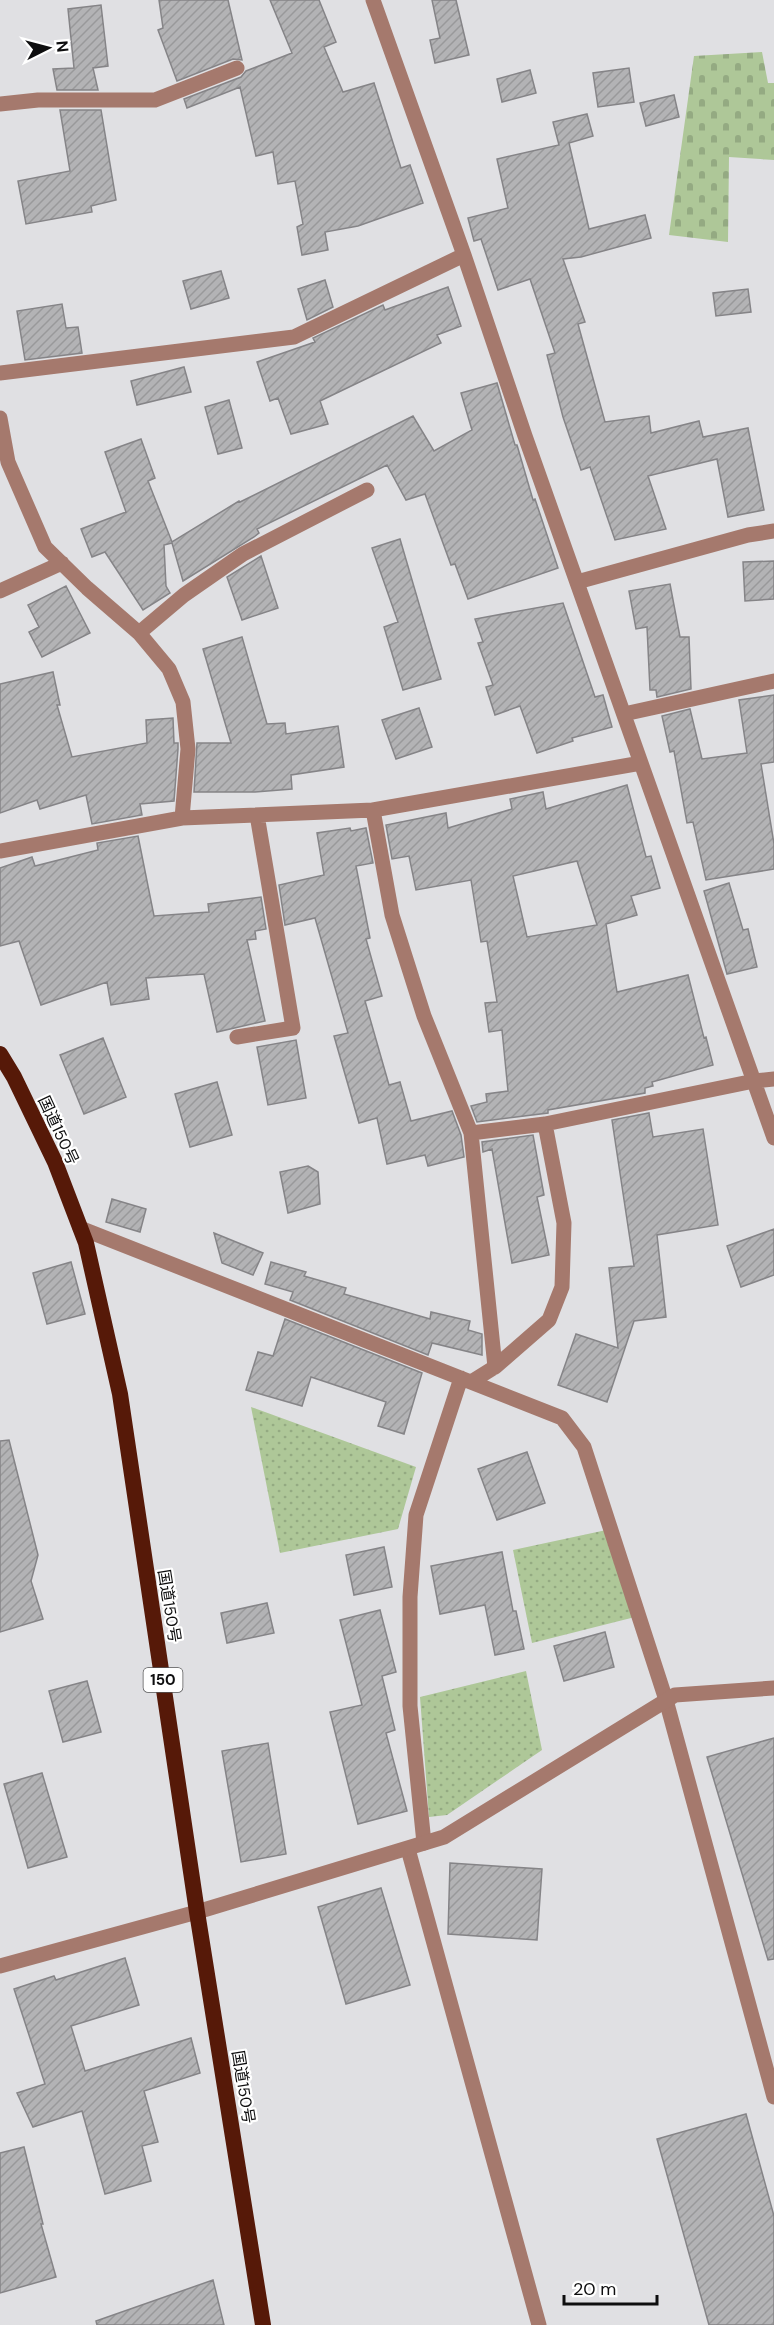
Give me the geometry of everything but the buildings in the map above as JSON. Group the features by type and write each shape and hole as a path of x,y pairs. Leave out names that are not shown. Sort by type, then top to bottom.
{"highway":[{"name":"国道150号","path":"0,1054 14,1077 55,1162 86,1244 120,1394 197,1912 263,2325"}],"street":[{"path":"373,0 774,1138"},
{"path":"0,104 38,100 155,100 237,68"},
{"path":"0,373 294,337 464,255"},
{"path":"0,418 8,462 45,547 87,588 140,633 168,669 183,702 188,749 182,818"},
{"path":"140,633 183,595 243,554 367,490"},
{"path":"577,582 748,535 774,531"},
{"path":"0,591 62,563"},
{"path":"624,714 774,681"},
{"path":"0,851 182,818 373,810 641,763"},
{"path":"373,810 392,915 424,1016 471,1132 495,1367"},
{"path":"237,1037 292,1028 257,815"},
{"path":"471,1132 545,1124 754,1081 774,1079"},
{"path":"424,1843 410,1706 410,1597 416,1515 466,1380 495,1367 549,1320 562,1287 564,1223 545,1124"},
{"path":"80,1228 562,1418 584,1447 666,1700 774,2097"},
{"path":"0,1966 197,1912 444,1837 675,1695 774,1688"},
{"path":"408,1848 539,2325"}],"green space":[{"path":"762,52 768,83 774,83 774,160 729,157 728,242 669,235 694,56"},
{"path":"251,1407 416,1467 398,1529 280,1553"},
{"path":"611,1529 639,1616 532,1643 513,1550"},
{"path":"526,1671 542,1750 447,1815 429,1817 420,1697"}]}
